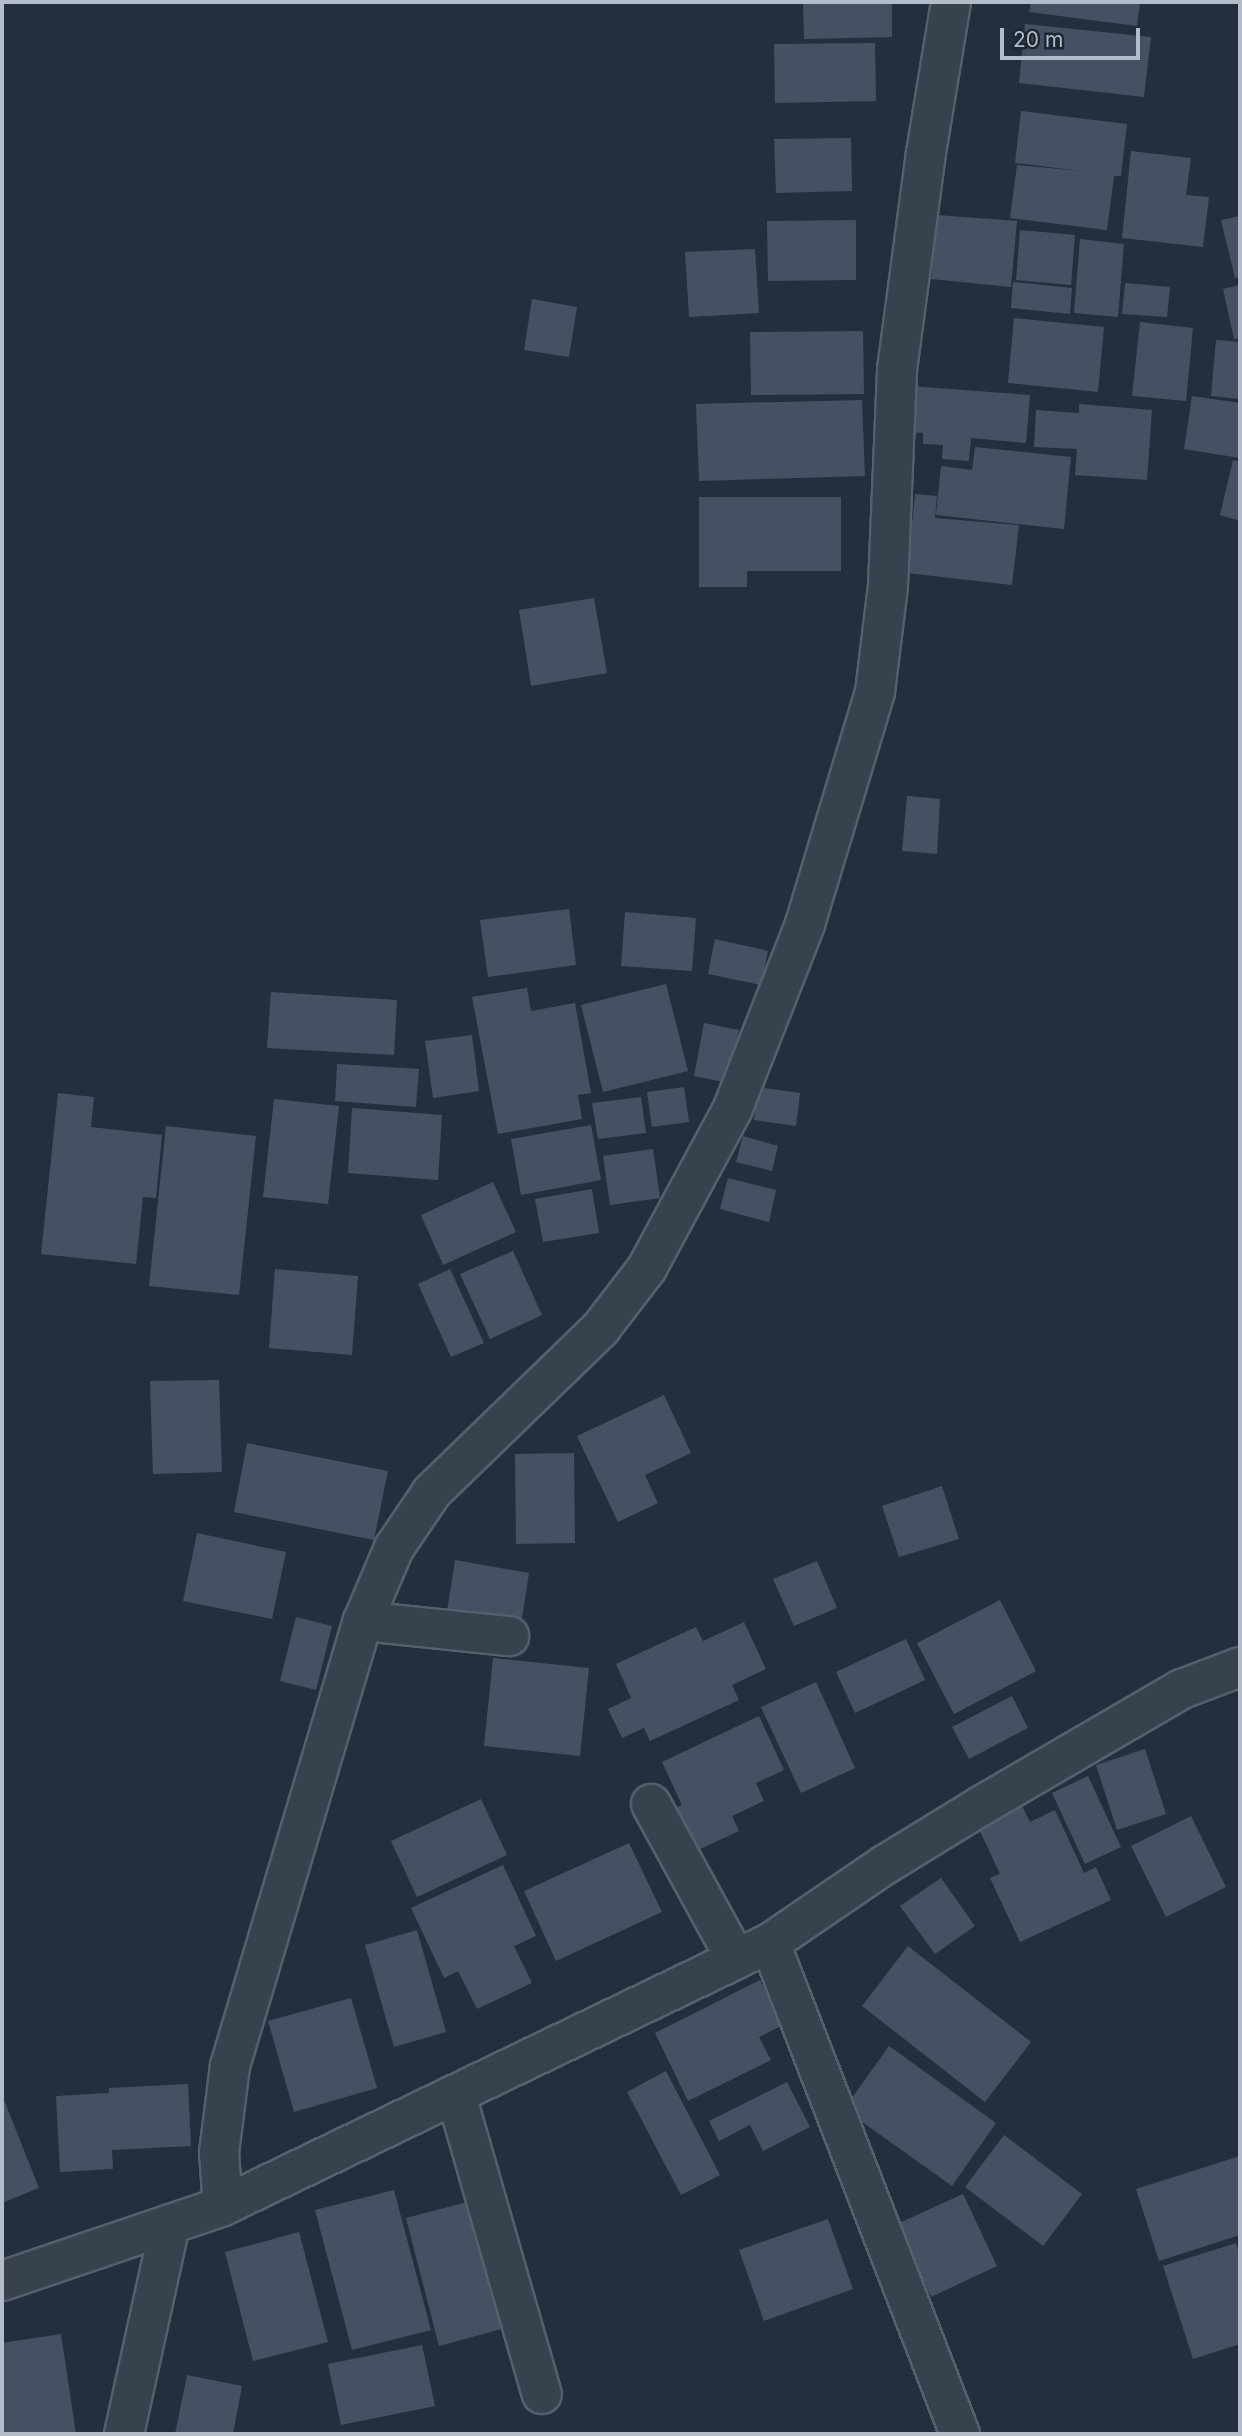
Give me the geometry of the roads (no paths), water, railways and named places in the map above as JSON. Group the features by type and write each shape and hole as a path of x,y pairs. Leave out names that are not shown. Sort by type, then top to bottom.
{"street":[{"path":"223,2206 219,2152 230,2066 363,1621 394,1548 432,1492 601,1328 647,1268 733,1108 805,924 875,692 888,586 897,370 926,153 951,2"},
{"path":"363,1621 509,1636"},
{"path":"2,2281 223,2206 753,1951 979,1807 1182,1689 1240,1668"},
{"path":"651,1804 753,1951 960,2434"},
{"path":"456,2095 542,2395"},
{"path":"124,2434 170,2224"}]}
